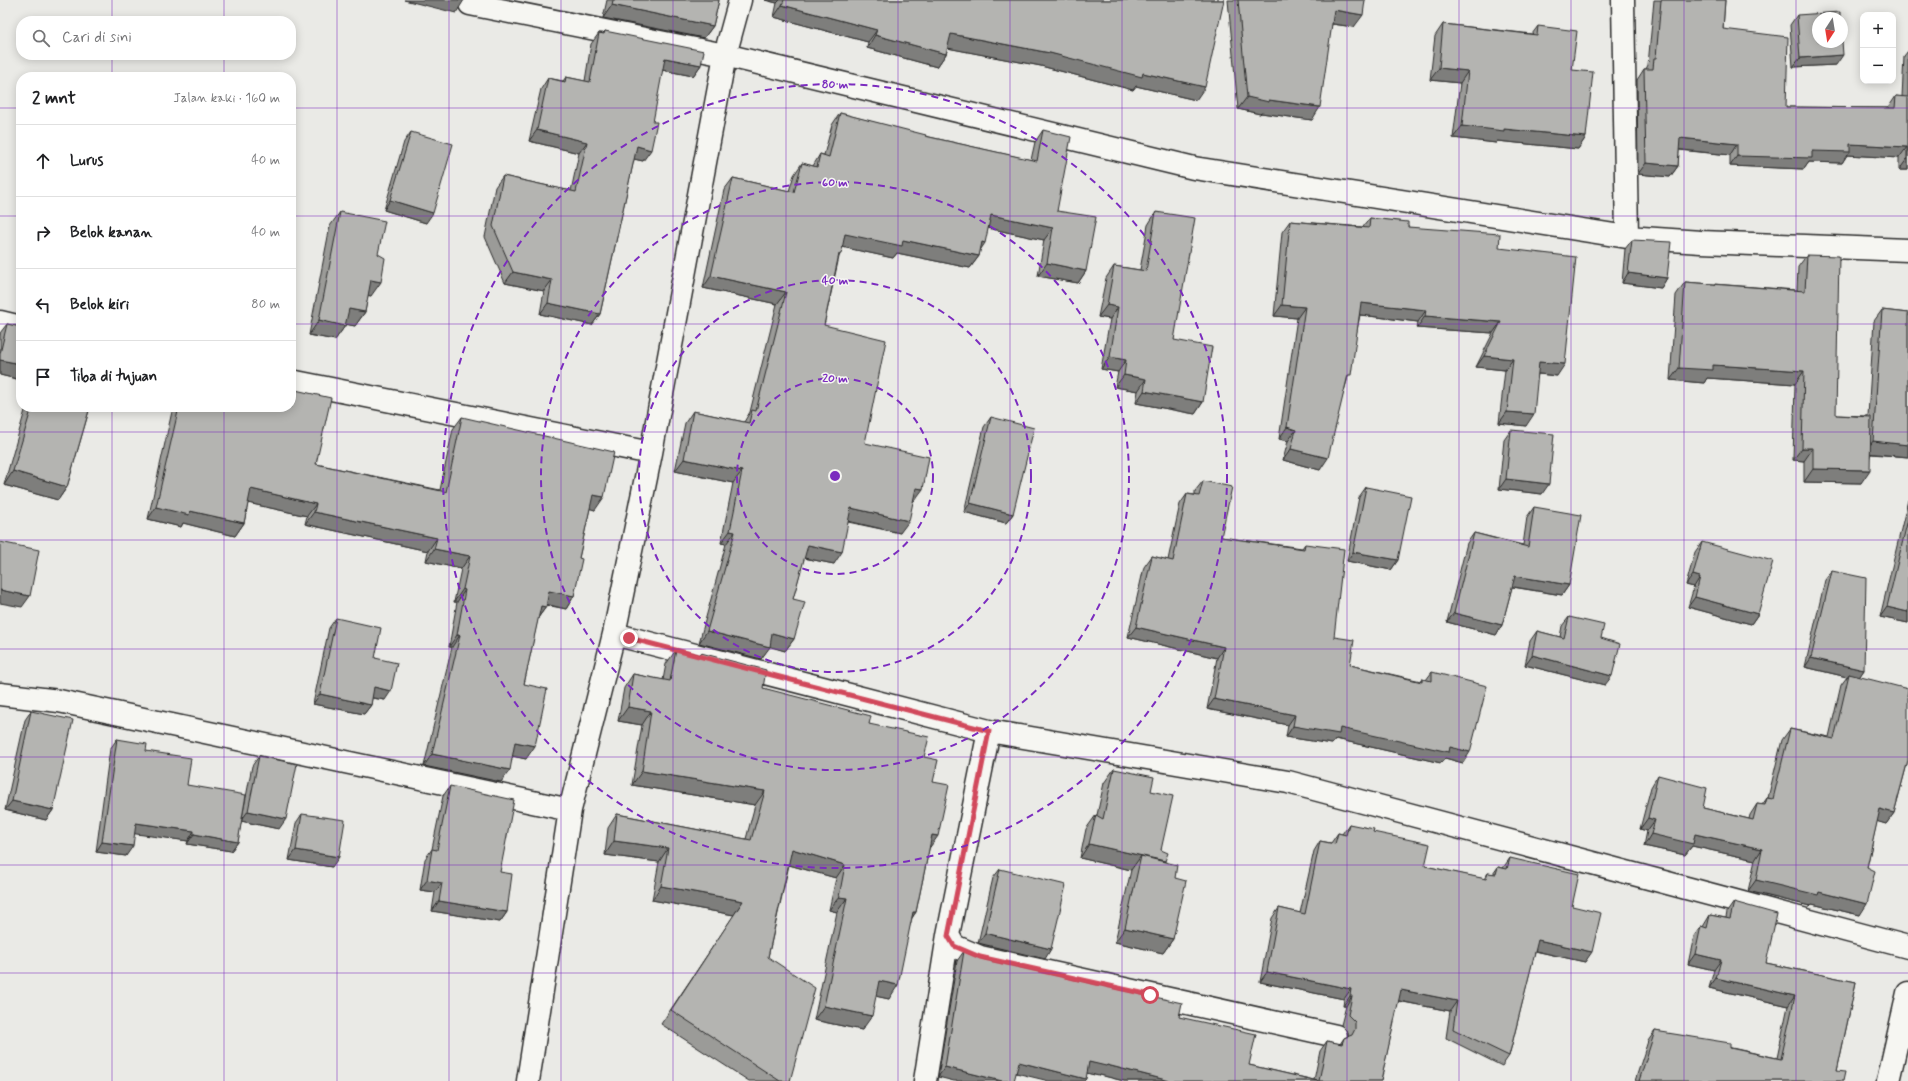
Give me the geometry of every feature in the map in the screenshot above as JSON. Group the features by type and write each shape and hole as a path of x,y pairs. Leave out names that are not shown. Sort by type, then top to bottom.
{"street":[{"path":"528,1081 570,810 614,634 651,453 725,55 740,0"},
{"path":"1623,0 1627,237"},
{"path":"470,4 725,55 1194,168 1627,237 1701,242 1908,250"},
{"path":"0,322 16,326"},
{"path":"296,382 651,453"},
{"path":"614,634 989,731 1288,782 1908,947"},
{"path":"0,694 59,700 570,810"},
{"path":"925,1081 948,936 989,731"},
{"path":"948,936 954,946 980,957 1336,1036"},
{"path":"1888,1081 1908,993"}],"building":[{"path":"613,0 719,0 713,26 612,5"},
{"path":"784,0 1224,0 1205,87 1143,73 1142,77 1050,53 951,34 946,54 875,35 877,30 782,5"},
{"path":"1238,0 1365,0 1363,15 1334,10 1320,107 1269,100 1269,102 1247,97"},
{"path":"1661,0 1725,0 1723,29 1788,37 1786,107 1895,108 1896,96 1908,97 1908,159 1907,147 1850,144 1850,152 1812,151 1812,158 1737,156 1737,144 1680,138 1678,166 1646,163 1644,69 1653,69 1654,58 1656,58"},
{"path":"1812,14 1812,48 1842,48 1843,55 1800,58 1797,15"},
{"path":"1443,24 1537,35 1538,26 1577,31 1572,70 1593,72 1586,137 1504,129 1504,131 1462,126 1468,71 1439,68"},
{"path":"605,31 704,51 701,65 665,58 653,122 657,122 651,150 637,146 600,314 548,303 552,280 513,272 493,226 503,176 576,192 587,142 537,130 548,78 565,82 566,77 590,82 599,33 604,34"},
{"path":"840,113 926,135 925,136 1037,161 1043,130 1071,137 1057,211 1096,217 1086,271 1047,263 1053,228 991,215 985,243 982,242 979,256 903,240 902,246 845,234 841,254 839,254 824,325 886,340 865,443 929,457 923,489 916,488 909,521 851,508 842,552 808,545 793,599 805,602 794,639 772,633 770,647 707,631 735,532 730,531 742,471 684,459 693,411 749,423 752,410 756,411 786,292 711,276 733,178 794,192 802,163 817,167 820,154 829,157"},
{"path":"411,132 453,144 433,213 390,200"},
{"path":"340,212 385,221 378,254 385,258 381,282 371,280 365,312 349,309 345,326 319,320"},
{"path":"1156,212 1195,218 1174,340 1212,347 1203,402 1144,391 1146,379 1124,375 1126,360 1110,357 1118,307 1107,305 1114,266 1146,271"},
{"path":"1370,218 1408,222 1408,227 1500,234 1499,248 1576,257 1565,364 1539,362 1534,414 1507,412 1513,359 1484,356 1501,322 1425,316 1426,310 1361,303 1351,375 1348,375 1328,458 1291,449 1296,430 1287,427 1305,307 1282,305 1290,221 1369,228"},
{"path":"1632,240 1671,242 1667,278 1628,273"},
{"path":"1807,255 1839,256 1836,415 1871,417 1870,470 1813,469 1813,448 1802,448 1804,371 1713,365 1713,370 1679,368 1685,282 1805,291"},
{"path":"1882,310 1908,313 1908,445 1873,441"},
{"path":"7,324 16,326 16,363 0,360"},
{"path":"296,390 331,398 316,464 446,492 462,417 614,452 604,497 593,495 579,558 582,559 574,596 549,591 546,607 541,606 524,684 547,689 535,746 515,742 510,770 432,754 460,635 457,635 465,590 463,589 470,556 434,549 437,538 314,512 316,504 251,489 244,523 190,511 189,515 156,507 178,412 296,412"},
{"path":"31,412 89,412 67,487 13,471"},
{"path":"991,417 1034,428 1013,514 970,503"},
{"path":"1511,430 1554,434 1549,484 1506,479"},
{"path":"1203,481 1232,487 1221,537 1304,549 1305,544 1344,549 1334,637 1354,640 1350,665 1422,682 1422,679 1432,681 1432,672 1487,686 1470,752 1450,747 1449,752 1340,728 1339,734 1293,726 1295,715 1214,699 1224,647 1136,627 1152,556 1173,561 1187,494 1199,496"},
{"path":"1366,487 1411,496 1398,560 1353,552"},
{"path":"1534,507 1581,515 1569,585 1515,576 1502,625 1454,613 1474,533 1528,547"},
{"path":"1908,519 1908,612 1887,607"},
{"path":"0,542 39,550 30,596 0,590"},
{"path":"1702,542 1773,561 1758,614 1695,597 1700,577 1693,575"},
{"path":"1832,571 1866,578 1864,670 1811,658"},
{"path":"1569,617 1604,625 1601,638 1620,644 1612,676 1532,655 1537,631 1564,638"},
{"path":"336,618 381,628 375,658 397,663 391,691 374,687 371,705 320,694"},
{"path":"676,650 701,655 701,653 766,670 763,688 871,716 869,724 929,737 924,757 938,760 933,782 949,785 938,836 932,835 916,912 913,912 898,985 879,981 872,1016 824,1006 847,898 839,897 845,865 792,849 768,957 815,988 790,1081 780,1081 671,1010 743,901 661,886 668,848 614,841 617,814 751,840 765,791 642,771 651,711 628,707 633,674 670,681"},
{"path":"1849,674 1908,689 1908,760 1894,813 1880,809 1867,867 1875,871 1867,904 1819,892 1818,895 1756,880 1762,849 1695,834 1693,844 1651,834 1655,820 1648,818 1658,775 1707,788 1703,808 1753,820 1757,804 1765,805 1767,798 1773,799 1790,729 1834,739"},
{"path":"31,711 73,720 53,810 12,801"},
{"path":"117,739 147,744 146,751 191,758 187,785 246,795 238,842 194,834 194,831 136,823 133,846 102,842"},
{"path":"259,756 297,764 286,819 248,811"},
{"path":"1114,769 1154,777 1151,791 1173,796 1161,850 1168,853 1165,861 1089,844 1096,815 1103,819"},
{"path":"450,786 514,800 500,872 512,874 507,912 439,901 442,883 427,880 432,849 437,850"},
{"path":"302,814 345,820 339,857 296,850"},
{"path":"1349,824 1374,829 1373,832 1430,844 1425,866 1486,879 1488,873 1496,874 1498,867 1507,869 1510,858 1579,874 1572,906 1601,913 1592,952 1538,940 1509,1056 1453,1029 1457,1001 1401,990 1381,1081 1319,1081 1327,1041 1342,1044 1344,1038 1352,1035 1355,1029 1355,1022 1348,1015 1352,996 1350,996 1351,989 1267,972 1279,908 1305,914 1320,841 1335,844 1338,833 1346,835"},
{"path":"1141,856 1177,865 1175,878 1186,881 1173,939 1125,928"},
{"path":"1000,869 1066,885 1051,949 985,933"},
{"path":"1734,902 1777,914 1766,963 1856,982 1837,1071 1845,1072 1843,1081 1639,1081 1655,1031 1730,1043 1730,1048 1781,1059 1795,996 1716,978 1721,960 1695,954 1701,926 1707,928 1710,915 1730,919"},
{"path":"964,951 984,959 1182,1003 1179,1017 1256,1034 1249,1065 1318,1081 1170,1081 1089,1062 1086,1079 1019,1062 1014,1081 1002,1081 945,1067"}],"route":[{"path":"629,638 989,731 948,936 954,946 980,957 1150,995"}]}
